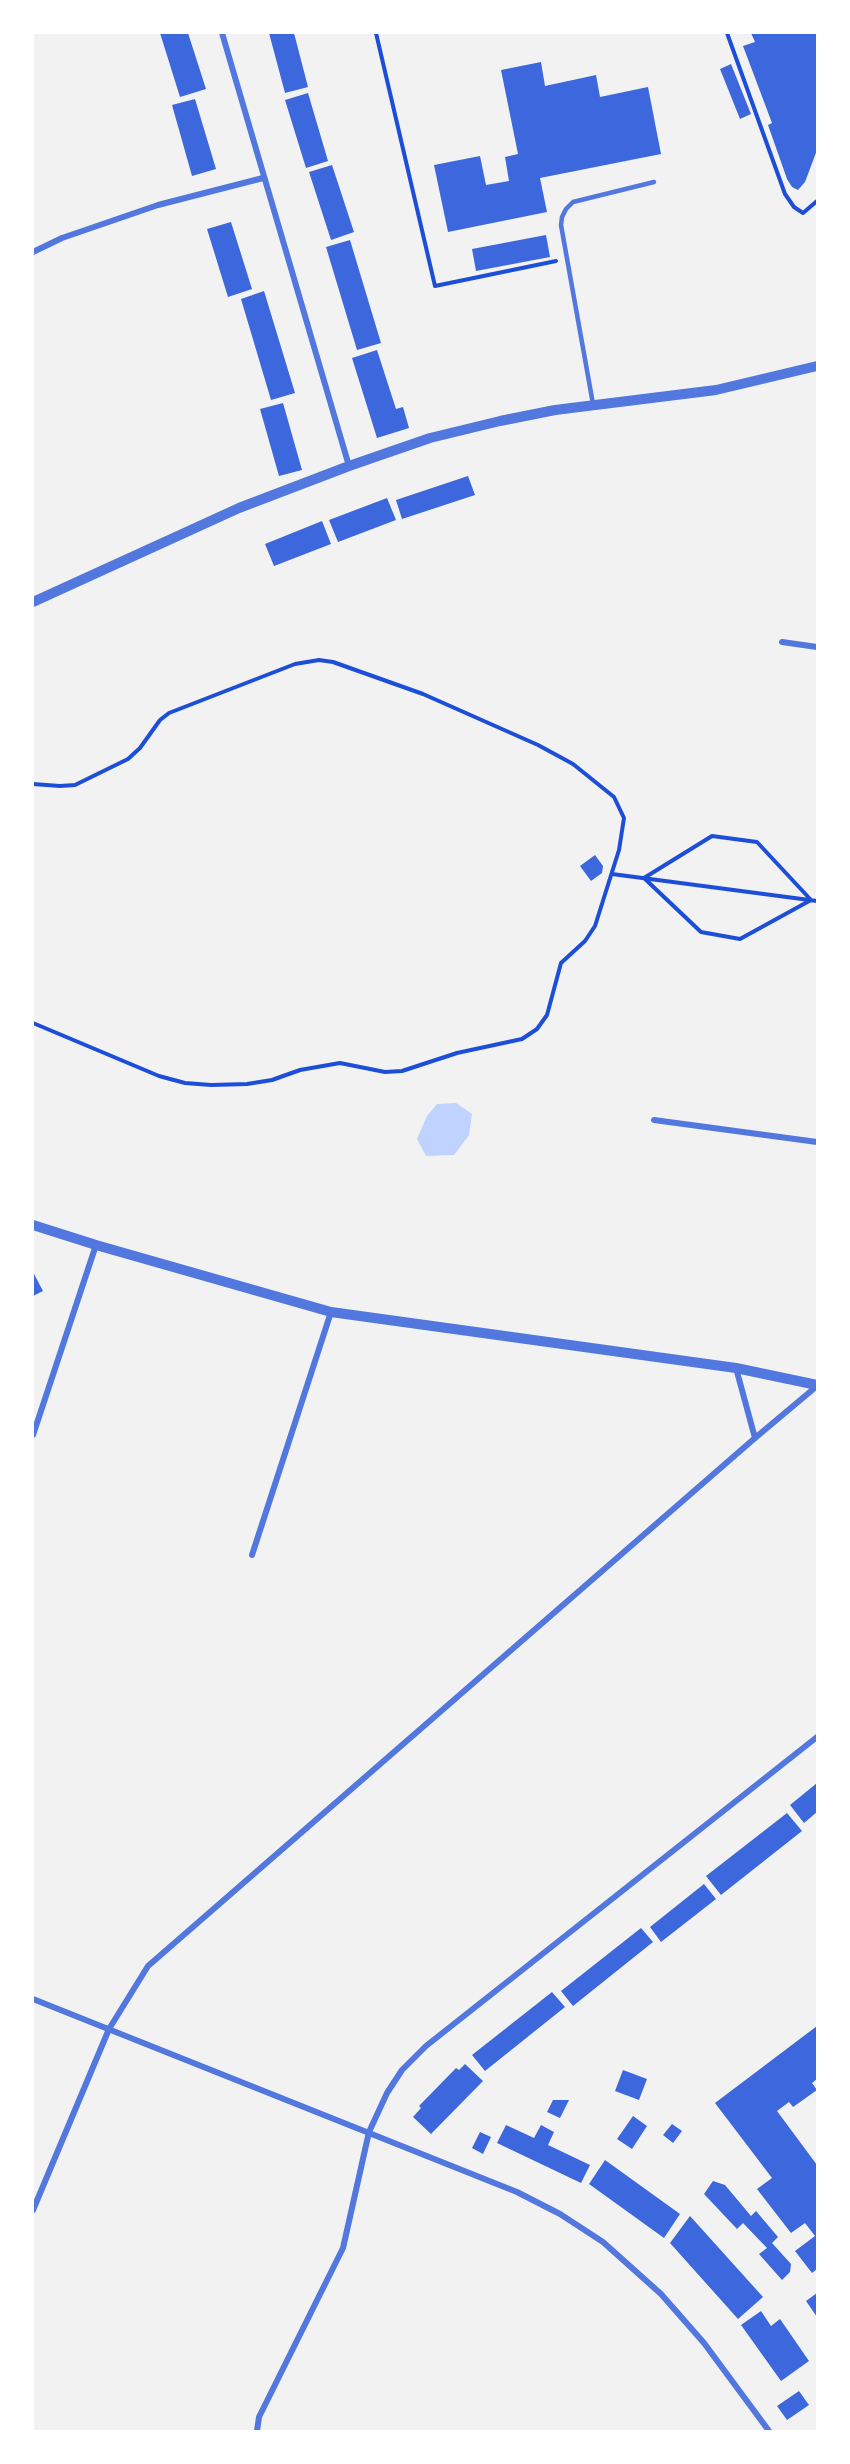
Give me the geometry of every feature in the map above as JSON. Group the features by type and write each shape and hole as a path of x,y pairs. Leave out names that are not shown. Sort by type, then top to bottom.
{"street":[{"path":"222,33 349,466"},
{"path":"33,252 62,238 158,205 263,178"},
{"path":"33,602 239,508 430,438 500,421 593,404 716,390 817,366"},
{"path":"782,642 817,647"},
{"path":"654,1120 817,1142"},
{"path":"33,1225 331,1312 736,1368 817,1385"},
{"path":"33,1435 96,1245"},
{"path":"252,1555 331,1312"},
{"path":"736,1368 755,1437"},
{"path":"33,2210 109,2029 148,1966 817,1385"},
{"path":"257,2431 259,2416 343,2248 369,2132 387,2093 402,2070 426,2046 817,1737"},
{"path":"33,1999 517,2192 560,2214 603,2242 653,2287 687,2323 769,2431"}],"lane":[{"path":"593,404 561,225 562,217 573,202 654,182"}],"path":[{"path":"376,33 435,286 556,261 558,272"},
{"path":"727,33 785,195 794,207 803,213 817,201"},
{"path":"33,784 75,785 128,759 140,748 160,720 170,713 295,664 320,660 333,662 423,694 538,745 573,764 614,797 624,818 612,874 595,926 585,941 561,963 547,1015 537,1029 522,1039 457,1053 402,1071 385,1072 340,1063 247,1084 185,1083 159,1076 33,1023"},
{"path":"644,878 712,836 757,842 811,900"},
{"path":"612,874 817,901"},
{"path":"644,878 700,932 740,939 811,900"}],"water":[{"path":"456,1103 472,1114 469,1135 454,1155 426,1156 417,1139 427,1116 437,1104"}],"building":[{"path":"160,33 188,33 206,89 180,97"},
{"path":"269,33 294,33 308,87 285,93"},
{"path":"751,33 817,33 817,150 805,182 798,190 792,187 787,179 768,125 772,123 743,46 755,42"},
{"path":"541,62 545,86 596,75 600,97 648,87 661,154 540,178 547,212 448,232 434,165 480,156 486,185 509,181 505,157 518,154 501,70"},
{"path":"731,64 751,114 740,119 720,69"},
{"path":"308,93 328,161 306,168 285,100"},
{"path":"195,99 216,169 192,176 172,105"},
{"path":"332,165 354,232 331,240 309,172"},
{"path":"231,222 252,289 228,297 207,229"},
{"path":"546,235 550,257 476,271 472,249"},
{"path":"350,240 381,343 357,350 326,247"},
{"path":"264,291 295,393 271,400 241,299"},
{"path":"377,350 396,409 403,407 409,428 377,438 352,358"},
{"path":"283,403 302,470 279,476 260,409"},
{"path":"468,476 475,495 402,519 396,500"},
{"path":"387,498 396,520 338,542 329,520"},
{"path":"322,521 331,544 274,566 265,544"},
{"path":"595,855 603,866 602,873 591,881 580,866"},
{"path":"33,1272 43,1291 33,1296"},
{"path":"817,1783 817,1812 804,1823 790,1805"},
{"path":"787,1813 802,1831 721,1895 706,1876"},
{"path":"704,1884 716,1899 661,1942 650,1927"},
{"path":"641,1928 653,1942 573,2006 561,1991"},
{"path":"552,1992 565,2007 485,2071 472,2055"},
{"path":"817,2026 817,2079 812,2083 817,2090 793,2107 789,2102 777,2111 817,2165 817,2269 812,2273 795,2251 815,2236 805,2223 791,2233 757,2189 772,2178 715,2103"},
{"path":"465,2064 483,2081 431,2134 413,2117 421,2108 419,2106 456,2068 459,2070"},
{"path":"623,2070 647,2079 639,2100 615,2091"},
{"path":"553,2100 569,2100 560,2118 547,2112"},
{"path":"633,2116 647,2126 632,2149 617,2139"},
{"path":"672,2124 682,2131 673,2143 663,2135"},
{"path":"506,2125 534,2138 541,2125 554,2132 548,2145 590,2165 581,2183 497,2143"},
{"path":"480,2132 491,2137 483,2154 472,2148"},
{"path":"605,2160 680,2214 664,2238 589,2184"},
{"path":"713,2181 725,2185 751,2216 756,2211 778,2237 772,2243 791,2264 790,2272 782,2280 759,2254 767,2248 743,2223 737,2229 704,2194"},
{"path":"690,2216 763,2297 738,2319 670,2243"},
{"path":"817,2293 817,2317 806,2301"},
{"path":"761,2311 771,2326 780,2319 809,2361 781,2381 741,2325"},
{"path":"799,2391 809,2405 787,2420 777,2406"}]}
